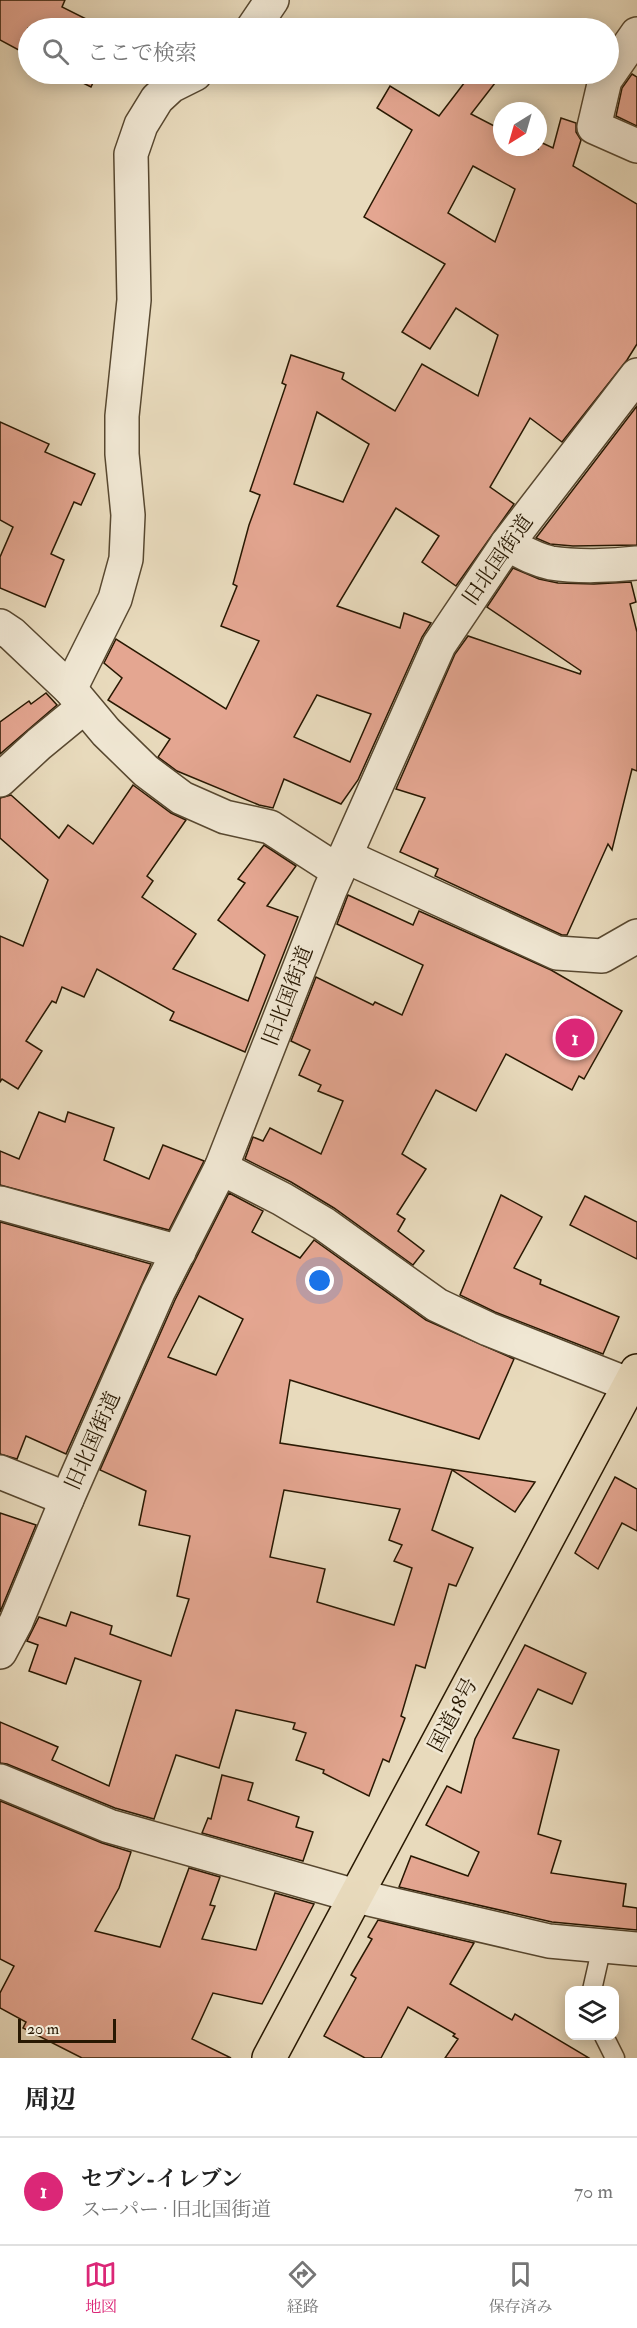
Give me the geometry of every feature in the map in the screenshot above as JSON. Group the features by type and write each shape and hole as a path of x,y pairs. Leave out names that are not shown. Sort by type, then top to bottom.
{"highway":[{"name":"国道18号","path":"269,2058 634,1380"}],"street":[{"path":"260,18 272,0"},
{"path":"619,60 637,34"},
{"path":"0,780 39,744 77,698 114,599 126,559 128,515 122,454 122,416 134,300 131,154 141,125 157,99 175,84"},
{"path":"604,84 594,127 637,146"},
{"name":"旧北国街道","path":"0,1652 16,1622 158,1292 221,1168 341,864 439,645 507,544 637,375"},
{"path":"507,544 527,555 551,563 613,565 637,563"},
{"path":"0,626 12,634 77,698 106,732 146,771 182,798 225,817 270,827 341,864 557,953 602,956 637,936"},
{"path":"221,1168 282,1199 324,1224 437,1305 488,1329 634,1380"},
{"path":"0,1203 179,1252"},
{"path":"0,1472 67,1499"},
{"path":"0,1781 109,1826 356,1896 549,1941 637,1949"}],"lane":[{"path":"593,1986 602,1946"},
{"path":"606,2040 615,2058"}],"building":[{"path":"0,0 65,0 62,7 84,18 18,18 18,50 0,40"},
{"path":"632,74 637,77 637,126 616,116 622,88"},
{"path":"463,84 494,84 471,114 493,125 493,156 547,156 547,145 553,148 561,118 576,123 576,132 581,140 573,166 637,204 637,344 562,442 530,418 490,487 514,504 456,586 422,562 439,536 396,508 337,606 400,628 404,613 431,623 422,637 358,780 341,804 284,779 273,808 259,805 177,771 158,757 170,739 108,700 122,678 104,663 116,639 226,709 259,641 221,626 237,586 233,584 249,525 260,495 250,491 286,385 282,383 291,355 344,373 342,379 395,411 422,364 478,396 498,335 456,308 430,349 402,332 445,264 364,217 412,130 377,108 390,86 439,116","holes":["473,166 515,189 495,242 448,213","317,412 369,444 343,502 294,484","317,695 371,714 350,762 294,737"]},
{"path":"637,406 637,545 573,546 550,544 536,538"},
{"path":"0,422 49,444 45,452 95,474 81,505 74,502 51,554 64,560 45,607 0,588 0,557 13,527 0,520"},
{"path":"513,568 539,579 558,583 631,582 636,602 630,604 637,632 637,771 632,769 612,850 608,844 567,935 562,935 435,876 438,869 400,852 425,798 396,789 455,654 468,636 580,674 581,671 487,607"},
{"path":"46,693 57,705 0,754 0,722 29,701 31,704"},
{"path":"133,785 171,813 186,820 147,876 153,881 142,897 196,934 173,969 248,1001 265,955 218,920 245,883 238,879 264,845 296,866 267,906 298,917 245,1052 170,1020 174,1012 97,969 84,997 62,987 56,1003 52,1001 26,1041 42,1051 18,1089 2,1079 0,1082 0,936 23,946 48,880 0,838 0,798 11,795 59,838 68,825 93,844"},
{"path":"348,895 413,925 419,911 551,970 622,1011 584,1079 579,1076 572,1090 506,1054 476,1111 436,1090 402,1154 426,1169 397,1214 405,1219 398,1231 424,1251 413,1265 334,1208 291,1182 245,1159 253,1137 263,1141 270,1128 321,1154 343,1101 318,1091 321,1085 299,1075 310,1050 291,1041 316,977 373,1005 375,1002 402,1015 423,965 337,924"},
{"path":"39,1112 65,1122 68,1112 114,1128 104,1160 149,1179 163,1145 204,1161 169,1230 0,1185 0,1151 19,1159"},
{"path":"229,1193 263,1211 252,1232 300,1258 314,1240 426,1320 514,1359 479,1439 290,1380 280,1443 535,1482 515,1512 452,1470 432,1530 473,1548 456,1586 449,1584 425,1668 416,1665 401,1716 405,1718 389,1762 383,1759 369,1796 323,1773 324,1770 296,1760 306,1733 293,1729 295,1723 236,1710 219,1768 176,1755 154,1819 115,1808 0,1763 0,1722 58,1747 52,1760 109,1786 141,1681 75,1658 66,1684 29,1671 38,1645 27,1641 39,1617 66,1626 71,1612 112,1626 110,1634 171,1656 189,1599 177,1596 190,1536 139,1525 146,1491 100,1470 175,1300","holes":["199,1296 243,1319 216,1375 168,1357","284,1490 400,1509 389,1540 402,1545 394,1561 412,1568 394,1625 317,1602 325,1569 270,1557"]},
{"path":"501,1195 542,1217 514,1268 541,1280 540,1284 619,1317 603,1354 495,1312 460,1295"},
{"path":"585,1196 637,1222 637,1259 570,1225"},
{"path":"0,1222 151,1264 66,1454 26,1436 17,1459 0,1454"},
{"path":"615,1477 637,1489 637,1531 622,1523 598,1569 575,1553"},
{"path":"0,1513 36,1525 0,1612"},
{"path":"525,1645 586,1673 572,1704 538,1689 513,1738 559,1750 538,1834 561,1841 551,1873 626,1884 623,1906 637,1908 637,1930 552,1922 399,1887 411,1856 468,1876 479,1852 426,1825 447,1786 461,1793 475,1739"},
{"path":"222,1775 253,1783 248,1800 299,1817 296,1827 313,1832 303,1861 202,1833 208,1818 211,1819"},
{"path":"0,1801 102,1843 131,1852 119,1888 95,1931 160,1947 189,1868 220,1877 210,1905 215,1906 202,1939 256,1950 275,1893 314,1904 262,2004 213,1993 192,2039 231,2058 82,2058 23,2028 26,2022 0,2008 0,1993 14,1966 0,1959"},
{"path":"378,1920 474,1943 450,1984 512,2020 515,2014 589,2058 445,2058 458,2039 453,2036 455,2034 408,2007 381,2058 365,2058 324,2036 356,1978 351,1975 372,1939 368,1937"}],"place":[{"name":"セブン-イレブン","path":"575,1038"}]}
